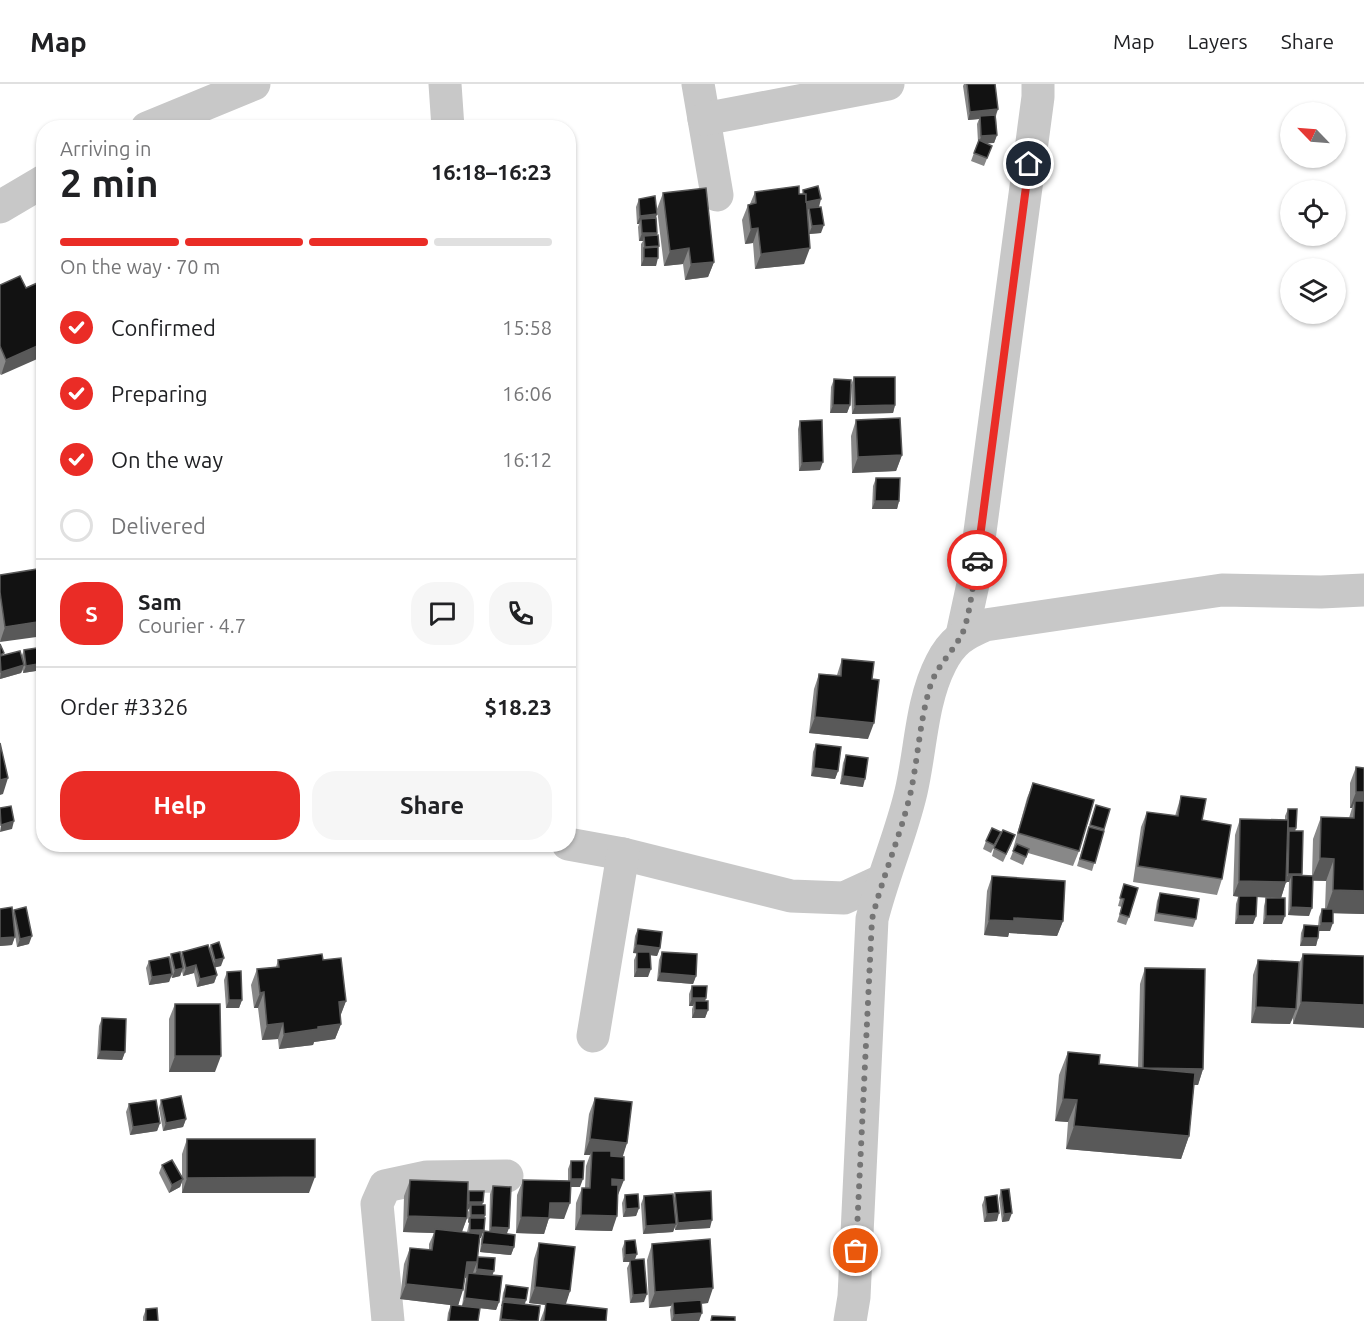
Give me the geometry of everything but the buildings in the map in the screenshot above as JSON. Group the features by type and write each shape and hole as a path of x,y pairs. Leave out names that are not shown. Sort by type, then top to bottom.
{"street":[{"path":"166,120 254,84"},
{"path":"446,84 448,120"},
{"path":"698,84 717,195"},
{"path":"704,119 888,84"},
{"path":"850,1321 854,1297 872,919 881,881 899,837 904,818 930,686 942,660 962,635 974,584 1038,84"},
{"path":"0,207 36,186"},
{"path":"962,635 985,626 1222,590 1321,592 1364,590"},
{"path":"576,845 623,854 791,896 844,898 881,881"},
{"path":"593,1036 623,854"},
{"path":"388,1321 377,1204 385,1186 427,1178 507,1176"}],"way so far":[{"path":"856,1251 872,919 881,881 899,837 911,790 930,686 942,660 962,635 977,560"}],"route":[{"path":"977,560 1029,164"}]}
